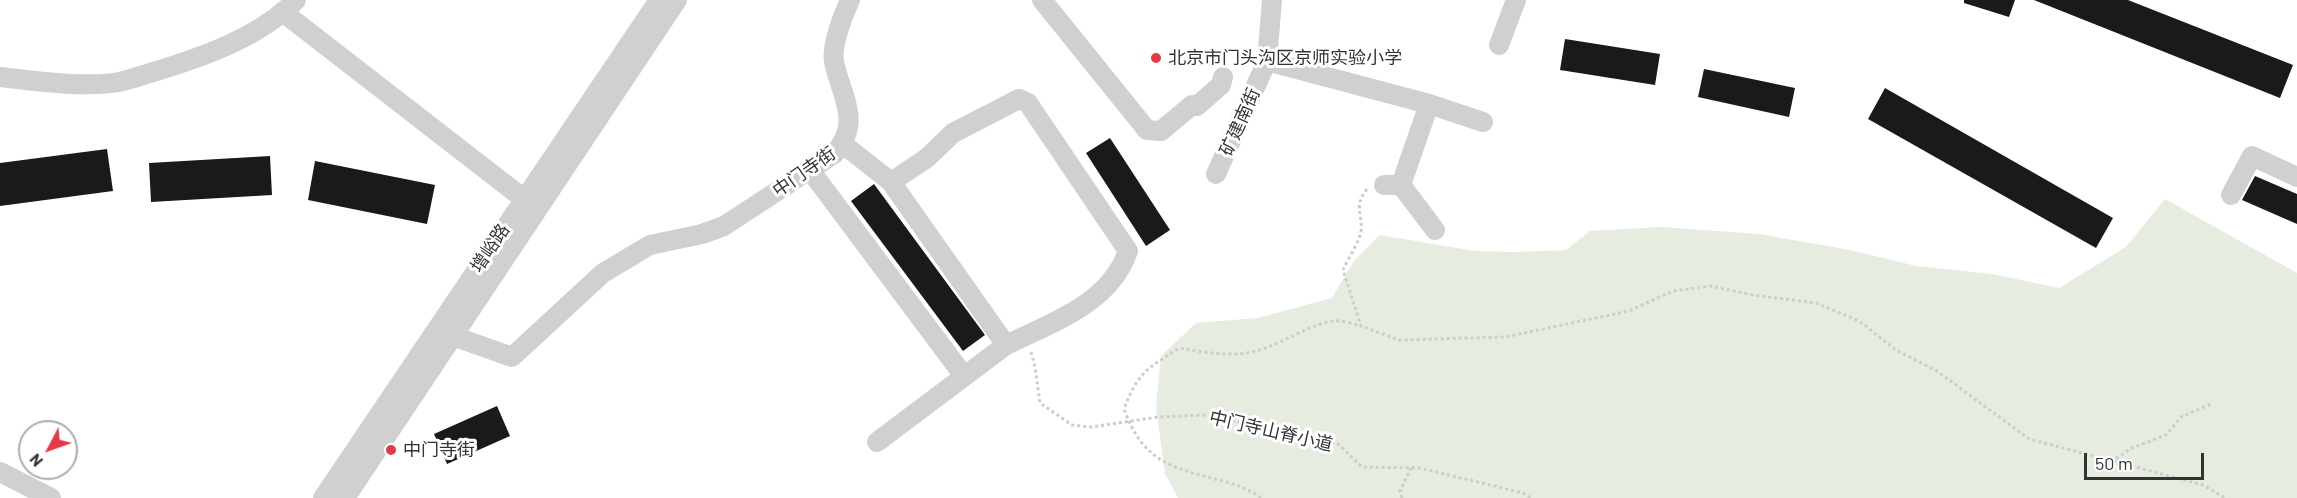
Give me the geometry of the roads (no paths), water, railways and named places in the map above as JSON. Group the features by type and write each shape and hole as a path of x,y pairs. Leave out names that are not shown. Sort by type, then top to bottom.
{"street":[{"name":"增峪路","path":"324,498 659,0"},
{"name":"增峪路","path":"345,498 677,0"},
{"name":"中门寺街","path":"453,336 512,357 603,273 650,245 702,234 724,226 834,154 843,144 849,123 846,99 833,61 837,35 850,0"},
{"path":"1042,0 1147,130 1161,131 1186,109 1192,105 1197,106 1221,85 1224,77"},
{"name":"矿建南街","path":"1216,174 1267,61 1272,0"},
{"path":"1499,45 1516,0"},
{"path":"0,77 73,83 118,82 182,63 235,41 290,6 524,199"},
{"path":"1267,61 1429,104 1482,122"},
{"path":"877,442 1006,345 1078,310 1097,296 1123,265 1128,251 1028,104 1020,99 953,133 927,158 891,182"},
{"path":"1429,104 1393,185 1436,230"},
{"path":"843,144 891,182 1006,345"},
{"path":"2231,195 2252,156 2297,177"},
{"path":"810,170 964,376"},
{"path":"0,472 51,498"}],"place":[{"name":"北京市门头沟区京师实验小学","path":"1156,58"},
{"name":"中门寺街","path":"391,450"}]}
